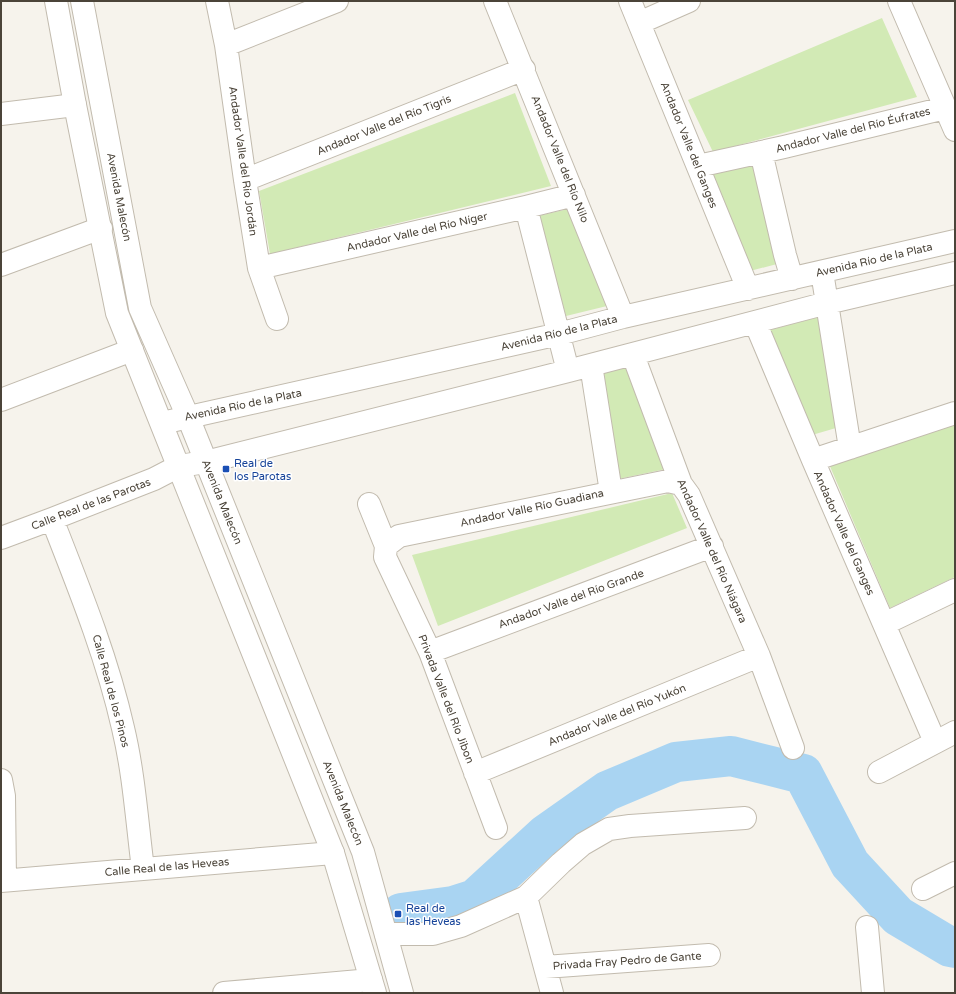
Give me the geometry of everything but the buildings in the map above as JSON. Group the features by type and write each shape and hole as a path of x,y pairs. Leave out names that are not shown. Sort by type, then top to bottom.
{"street":[{"path":"56,1 75,105 117,313 333,853 373,987 224,993"},
{"name":"Avenida Malecón","path":"82,1 140,308 188,417 363,852 402,993"},
{"name":"Andador Valle del Río Jordán","path":"217,1 226,45 259,268 277,319"},
{"path":"226,45 337,1"},
{"name":"Andador Valle del Río Nilo","path":"495,1 524,69 623,317"},
{"name":"Andador Valle del Ganges","path":"630,1 748,289"},
{"path":"639,23 689,1"},
{"path":"899,1 955,130"},
{"name":"Andador Valle del Río Tigris","path":"245,180 524,69"},
{"path":"1,114 75,105"},
{"name":"Andador Valle del Río Éufrates","path":"698,166 945,108"},
{"path":"761,152 792,279"},
{"name":"Andador Valle del Río Níger","path":"259,268 574,195"},
{"path":"526,207 568,371"},
{"path":"1,265 101,228"},
{"name":"Avenida Río de la Plata","path":"162,423 559,334 623,317 955,241"},
{"path":"822,272 850,448"},
{"path":"178,466 206,462 632,355 827,303 955,273"},
{"name":"Andador Valle del Ganges","path":"755,322 812,460 936,742"},
{"path":"1,400 132,350"},
{"name":"Andador Valle del Río Niágara","path":"632,355 681,484 689,495 759,656 793,748"},
{"path":"591,365 611,492"},
{"path":"812,460 955,413"},
{"name":"Calle Real de las Parotas","path":"1,538 154,479 178,466"},
{"name":"Andador Valle Río Guadiana","path":"386,546 399,536 668,481 681,484"},
{"name":"Privada Valle del Río Jibon","path":"369,504 386,546 385,558 430,652 496,828"},
{"name":"Calle Real de los Pinos","path":"52,519 93,628 124,728 143,869"},
{"name":"Andador Valle del Río Grande","path":"430,652 712,546"},
{"path":"884,624 955,590"},
{"name":"Andador Valle del Río Yukón","path":"475,773 759,656"},
{"path":"879,772 955,732"},
{"path":"297,763 324,754"},
{"path":"1,780 4,796 3,880"},
{"path":"386,934 433,934 461,926 526,897 583,844 609,829 630,826 745,818"},
{"name":"Calle Real de las Heveas","path":"3,880 333,853"},
{"path":"923,889 955,873"},
{"path":"526,897 552,993"},
{"path":"867,927 873,993"},
{"name":"Privada Fray Pedro de Gante","path":"545,967 709,955"}],"green space":[{"path":"882,18 917,97 713,152 688,100"},
{"path":"515,93 551,186 270,254 259,191"},
{"path":"753,164 777,264 750,271 711,175"},
{"path":"568,209 607,306 566,316 538,216"},
{"path":"818,317 836,428 812,435 770,330"},
{"path":"625,365 666,469 618,479 599,371"},
{"path":"955,424 955,577 890,608 829,464"},
{"path":"672,493 687,528 438,626 412,555"}],"waterway":[{"path":"401,913 453,906 475,899 546,834 607,791 676,762 731,756 803,774 850,864 898,916 950,947 955,948"}],"place":[{"name":"Real de los Parotas","path":"226,469"},
{"name":"Real de las Heveas","path":"398,914"}]}
